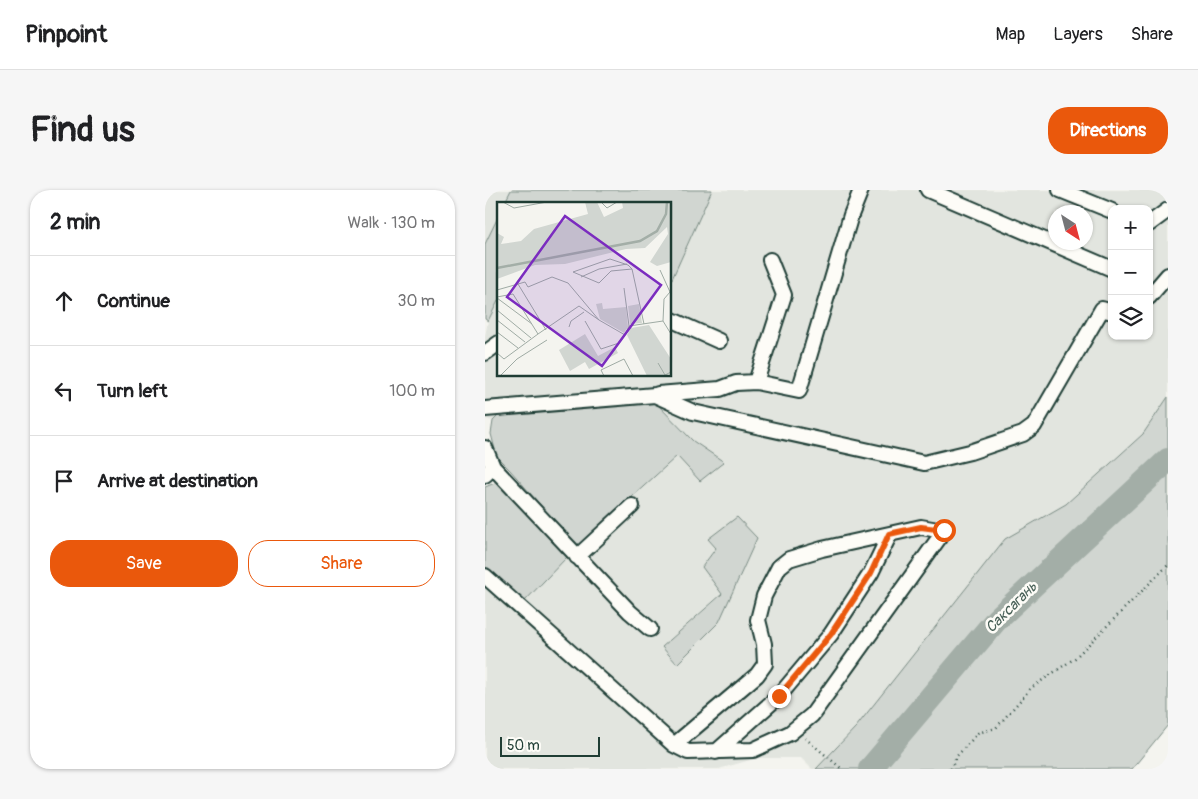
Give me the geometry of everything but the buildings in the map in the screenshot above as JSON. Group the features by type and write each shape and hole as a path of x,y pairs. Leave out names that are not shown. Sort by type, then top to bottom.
{"lane":[{"path":"485,409 720,389 736,384 756,382 799,391 851,215 861,190"},
{"path":"928,190 1108,267"},
{"path":"1060,190 1108,209"},
{"path":"1153,221 1168,210"},
{"path":"756,382 784,296 770,260"},
{"path":"1153,289 1168,275"},
{"path":"655,395 693,412 925,463 970,452 1023,434 1034,426 1102,309 1108,311"},
{"path":"671,319 719,341"},
{"path":"485,353 497,344"},
{"path":"485,448 489,471 630,612 650,629"},
{"path":"577,557 632,506"},
{"path":"485,576 674,745 687,752 753,750 790,733 812,715 944,530 921,527 822,549 789,559 779,567 764,596 758,620 764,644 765,664 757,675 674,745"},
{"path":"715,752 779,696 831,634 871,573 889,534"}],"path":[{"path":"951,769 956,757 978,733 996,728 1031,688 1075,658 1168,566"},
{"path":"810,741 842,769"}],"shaded area":[{"path":"485,190 511,190 505,202 497,202 497,219 485,244"},
{"path":"511,190 712,190 672,279 671,202 505,202"},
{"path":"712,190 1168,190 1168,397 1143,434 1066,504 1005,540 856,727 816,769 812,769 801,758 757,758 719,769 485,769 485,569 523,602 577,547 677,456 723,462 693,441 656,403 499,415 493,421 485,419 485,336 488,321 497,303 497,376 671,376 671,278","holes":["708,539 757,539 719,622 677,664 662,647 722,593 702,567 716,548"]},
{"path":"497,219 497,303 488,321 485,319 485,244"},
{"path":"1168,397 1168,725 1132,769 816,769 856,727 1005,539 1066,504 1143,434"},
{"path":"656,403 693,441 724,462 700,481 677,456 577,547 497,457 491,434 493,421 499,415"},
{"path":"495,483 501,486 567,557 523,603 485,569 485,487"},
{"path":"737,517 757,538 719,622 677,664 662,647 722,594 702,567 716,548 708,539"}],"waterway":[{"name":"Саксагань","path":"870,769 997,619 1168,460"}],"route":[{"path":"779,696 831,634 871,573 889,534 921,527 944,530"}]}
